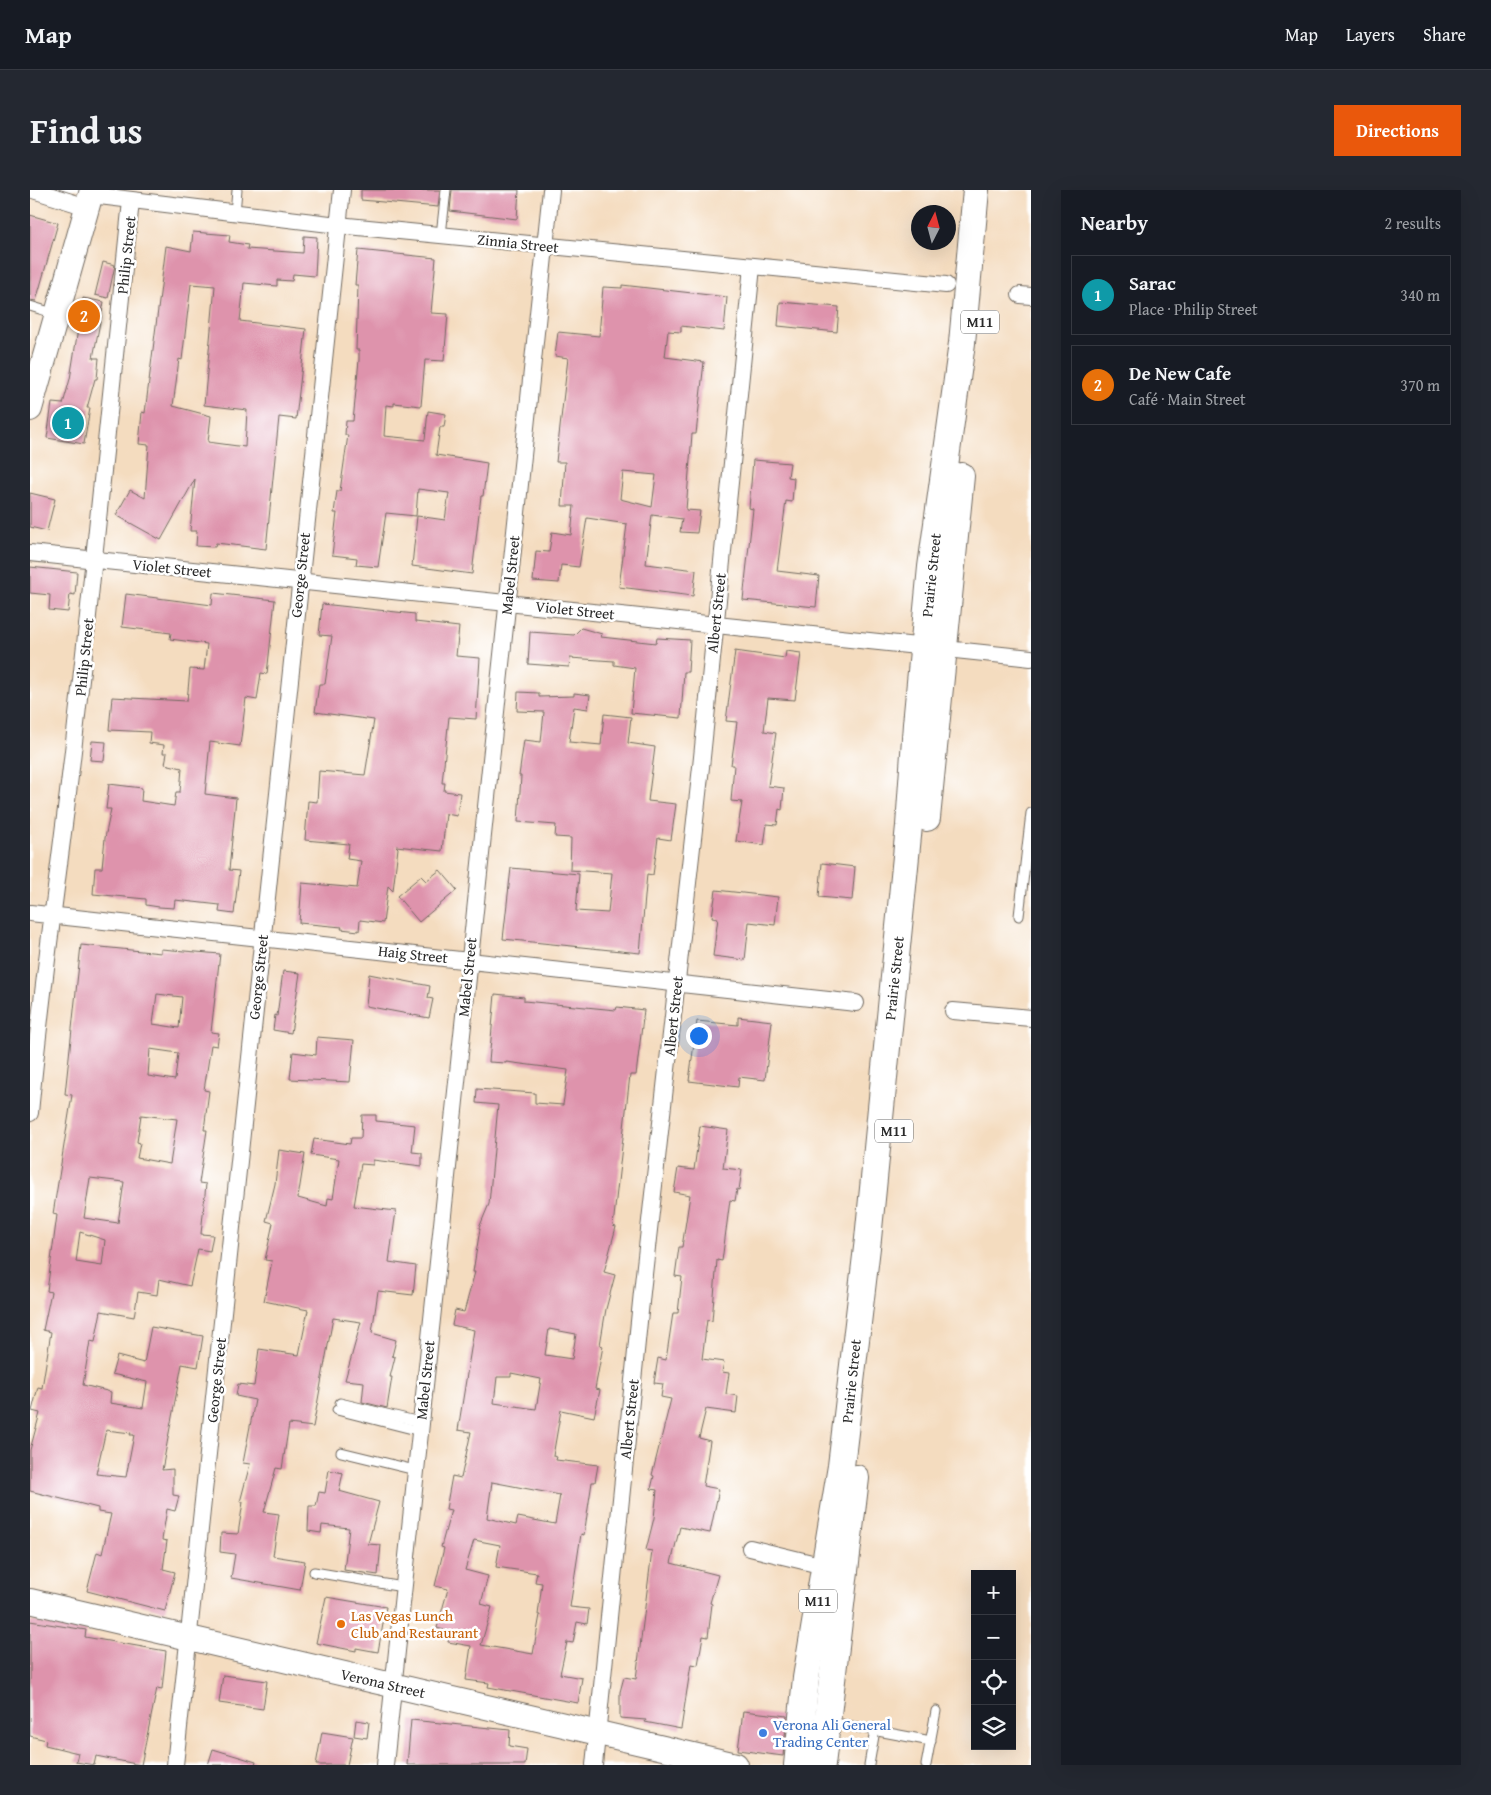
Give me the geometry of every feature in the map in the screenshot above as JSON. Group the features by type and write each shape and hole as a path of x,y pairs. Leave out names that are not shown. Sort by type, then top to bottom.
{"main road":[{"name":"Prairie Street","path":"822,1765 880,1264 933,648 931,567 962,343 976,190"},
{"name":"Prairie Street","path":"797,1765 806,1678 841,1466 868,1240 909,826 994,190"},
{"path":"30,408 90,197"},
{"name":"Verona Street","path":"30,1601 736,1765"}],"street":[{"name":"Zinnia Street","path":"33,190 338,225 946,285"},
{"name":"George Street","path":"175,1765 228,1274 299,581 342,190"},
{"name":"Mabel Street","path":"384,1765 551,190"},
{"name":"Philip Street","path":"30,1113 37,1036 54,915 95,559 131,201"},
{"name":"Albert Street","path":"594,1765 643,1282 677,983 752,267"},
{"name":"Violet Street","path":"30,553 1031,658"},
{"name":"Haig Street","path":"30,913 856,1004"},
{"path":"953,1011 1031,1018"},
{"path":"750,1548 824,1566"}],"lane":[{"path":"234,213 237,190"},
{"path":"441,235 446,190"},
{"path":"30,306 56,314"},
{"path":"1019,916 1031,813"},
{"path":"338,1406 420,1427"},
{"path":"341,1452 415,1470"},
{"path":"314,1572 403,1587"},
{"path":"926,1765 936,1711"},
{"path":"827,1721 931,1741"},
{"path":"869,1765 876,1730"}],"building":[{"path":"361,190 440,190 438,207 361,200"},
{"path":"452,190 519,190 517,219 450,211"},
{"path":"30,215 58,223 36,301 30,300"},
{"path":"193,232 230,235 229,242 248,245 247,249 303,253 304,236 317,237 315,276 293,274 292,281 277,280 277,286 244,283 240,321 306,329 296,419 279,417 266,549 216,543 215,547 196,546 197,531 190,531 195,479 161,540 116,515 130,490 145,498 149,445 139,444 142,412 145,413 166,246 191,251","holes":["191,284 215,286 204,405 247,410 245,447 208,442 211,416 173,406 179,359 182,360"]},
{"path":"358,250 436,258 431,313 448,314 444,361 425,360 421,406 394,403 394,406 386,405 384,436 425,440 428,411 446,414 444,427 440,427 436,455 487,463 483,496 481,496 472,574 412,566 417,516 445,520 449,493 418,489 416,516 386,513 378,567 356,565 357,558 332,555 337,513 334,513 337,491 340,491 348,435 345,435 346,421 353,421 359,360 359,350 356,350 358,285 355,285"},
{"path":"103,262 115,265 108,298 95,295"},
{"path":"622,285 727,297 724,331 681,326 681,332 668,331 665,357 704,362 696,434 692,434 686,510 700,511 697,533 680,532 682,519 652,515 646,564 696,570 693,596 619,587 627,524 587,518 579,567 561,565 559,583 533,581 536,551 549,552 552,532 571,535 574,506 562,506 565,462 556,462 568,358 555,356 558,332 599,336 603,287 622,288","holes":["623,472 656,475 652,507 620,499"]},
{"path":"83,298 104,302 93,358 99,358 97,379 95,379 87,408 90,408 84,444 47,438 52,403 63,404 70,379"},
{"path":"780,302 839,307 837,332 778,326"},
{"path":"753,460 790,463 788,477 794,478 792,502 786,501 777,571 819,576 816,607 743,600 753,509 749,508"},
{"path":"30,493 55,499 47,531 30,527"},
{"path":"30,567 77,572 75,595 70,594 68,612 49,610 50,595 30,593"},
{"path":"213,593 275,600 267,674 261,673 257,700 246,698 240,746 210,742 205,794 236,798 229,870 239,871 234,914 219,912 220,905 175,900 174,908 159,907 146,905 146,899 93,894 95,868 102,868 105,838 111,809 106,809 109,784 142,788 141,801 174,806 176,792 180,792 182,768 165,764 167,753 163,753 164,745 149,743 150,732 109,730 112,697 187,701 190,669 204,670 207,644 170,639 171,633 122,627 126,594 212,605"},
{"path":"322,604 415,614 415,622 459,627 456,656 480,658 476,719 449,717 442,783 445,783 444,791 460,793 457,816 446,814 442,851 396,846 398,848 393,891 388,886 383,923 360,920 359,931 341,929 342,927 299,923 302,883 357,888 361,861 347,859 349,844 305,840 308,801 317,802 319,771 365,775 374,720 315,712 319,684 325,684 332,636 319,635"},
{"path":"581,628 602,634 601,637 656,643 657,638 690,640 688,672 684,672 681,718 631,713 635,668 614,665 614,661 570,658 569,667 528,664 530,632 574,635"},
{"path":"735,651 785,658 786,651 801,653 795,700 768,698 764,731 776,733 768,786 784,788 782,810 779,809 777,825 767,824 764,845 736,841 742,802 731,801 734,765 731,765 737,722 726,721"},
{"path":"518,692 539,693 539,697 574,696 574,693 590,695 588,709 574,707 569,742 601,745 604,714 631,717 628,743 655,747 648,801 676,804 671,840 658,838 653,875 647,874 640,953 503,939 511,868 579,874 576,911 608,913 612,873 570,870 571,838 555,837 556,825 518,822 521,776 519,776 524,740 541,742 544,712 517,711"},
{"path":"92,741 106,742 104,761 90,760"},
{"path":"822,863 855,867 852,900 819,897"},
{"path":"440,870 457,890 419,922 397,896 421,876 426,881"},
{"path":"716,890 778,897 775,925 749,922 745,960 713,956 718,918 712,917"},
{"path":"81,945 161,953 161,949 220,954 211,1032 219,1033 217,1046 211,1045 204,1090 209,1091 204,1130 207,1130 199,1183 206,1184 201,1234 213,1235 210,1251 198,1249 190,1286 159,1279 157,1295 138,1292 134,1317 101,1311 95,1342 90,1341 83,1385 111,1392 110,1403 143,1408 147,1382 112,1374 117,1356 144,1363 151,1327 203,1336 198,1367 182,1364 162,1470 173,1469 173,1495 179,1496 175,1511 167,1509 162,1540 167,1541 163,1569 175,1572 165,1611 87,1591 97,1552 102,1554 111,1514 98,1512 98,1508 30,1491 30,1450 40,1413 32,1411 38,1387 42,1388 51,1332 43,1330 51,1292 47,1291 57,1215 53,1214 72,1095 65,1094","holes":["157,994 182,997 179,1028 153,1024","150,1049 178,1053 175,1080 148,1076","141,1115 177,1119 170,1164 137,1158 140,1143 137,1142","90,1178 124,1182 118,1223 84,1218","80,1232 105,1240 102,1266 76,1262","106,1430 134,1435 126,1477 96,1474"]},
{"path":"283,971 300,973 291,1033 273,1030 275,1015 277,1016"},
{"path":"369,974 430,986 428,998 433,999 429,1018 366,1006"},
{"path":"495,994 524,997 524,1001 616,1010 617,1007 644,1010 636,1075 630,1075 613,1226 616,1227 604,1272 615,1275 606,1309 600,1345 603,1346 595,1389 600,1390 594,1417 561,1410 553,1456 557,1457 556,1460 598,1465 595,1482 592,1482 584,1535 581,1534 570,1607 589,1609 587,1624 577,1622 573,1643 567,1642 560,1674 582,1678 578,1703 488,1687 489,1683 466,1680 471,1646 448,1642 450,1632 437,1628 448,1589 435,1586 444,1548 441,1547 451,1510 446,1509 452,1476 461,1478 471,1432 458,1430 474,1330 452,1325 455,1310 464,1312 475,1272 473,1272 479,1228 489,1204 498,1105 476,1103 477,1089 535,1093 535,1103 563,1105 568,1070 506,1062 489,1062","holes":["549,1329 576,1334 572,1359 545,1355","511,1373 541,1379 536,1409 494,1403 497,1377 511,1377","492,1482 560,1495 555,1524 518,1517 516,1525 487,1518","474,1540 500,1545 496,1567 537,1573 535,1582 542,1583 538,1615 540,1615 533,1654 481,1645 492,1607 481,1604 488,1576 465,1570"]},
{"path":"738,1017 772,1021 765,1080 739,1077 738,1087 689,1081 697,1021 738,1025"},
{"path":"317,1037 354,1040 350,1082 290,1079 293,1052 316,1055"},
{"path":"362,1115 376,1115 376,1121 415,1125 412,1152 422,1153 422,1166 373,1160 373,1165 361,1164 354,1206 396,1211 389,1262 416,1266 413,1295 378,1291 372,1333 396,1340 392,1356 395,1357 390,1377 392,1377 387,1408 362,1402 364,1382 345,1380 361,1322 333,1318 313,1427 289,1424 282,1469 276,1468 264,1512 279,1514 273,1556 305,1561 300,1590 231,1578 235,1554 220,1552 221,1533 238,1534 243,1502 240,1502 250,1464 243,1463 255,1400 236,1396 238,1384 254,1386 259,1349 299,1355 308,1310 264,1301 272,1261 265,1260 273,1223 266,1221 275,1184 279,1150 305,1154 298,1198 327,1206 328,1198 333,1199 339,1159 311,1155 314,1139 350,1144 351,1138 361,1138"},
{"path":"700,1126 728,1130 723,1168 742,1170 735,1201 730,1200 722,1261 717,1260 712,1321 707,1320 702,1359 724,1362 722,1372 729,1373 726,1394 738,1396 736,1413 706,1409 699,1438 710,1441 703,1486 719,1489 710,1533 680,1527 671,1563 718,1575 710,1603 712,1604 708,1637 703,1636 698,1665 691,1664 681,1729 645,1722 646,1720 620,1718 620,1692 624,1677 636,1679 652,1551 646,1550 654,1518 657,1490 651,1489 654,1476 652,1475 671,1399 661,1397 663,1384 654,1383 658,1358 666,1360 673,1313 678,1313 682,1277 675,1276 679,1247 682,1247 690,1195 674,1192 678,1168 694,1170"},
{"path":"329,1470 343,1473 339,1491 379,1502 368,1544 381,1545 378,1575 344,1570 349,1528 322,1525 321,1533 308,1531 309,1506 316,1506 319,1492 325,1493"},
{"name":"Las Vegas Lunch Club and Restaurant","path":"326,1597 386,1607 378,1652 356,1648 356,1651 316,1643"},
{"path":"30,1621 86,1630 85,1637 166,1651 162,1689 157,1688 141,1765 96,1756 94,1765 76,1762 78,1753 45,1745 46,1740 30,1736"},
{"path":"223,1675 267,1681 263,1709 219,1703"},
{"name":"Verona Ali General Trading Center","path":"743,1711 787,1716 783,1756 738,1750"},
{"path":"356,1720 369,1722 367,1738 354,1736"},
{"path":"411,1720 510,1730 509,1746 527,1749 525,1765 407,1765"},
{"path":"322,1732 353,1737 347,1765 316,1765"},
{"path":"213,1749 256,1762 255,1765 208,1765"}],"place":[{"name":"De New Cafe","path":"84,316"},
{"name":"Sarac","path":"68,423"},
{"name":"Las Vegas Lunch Club and Restaurant","path":"341,1624"},
{"name":"Verona Ali General Trading Center","path":"763,1733"}]}
